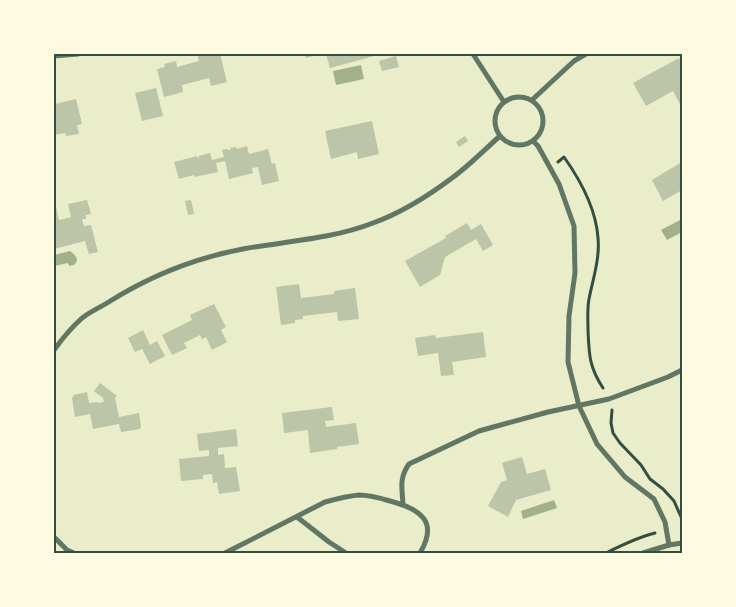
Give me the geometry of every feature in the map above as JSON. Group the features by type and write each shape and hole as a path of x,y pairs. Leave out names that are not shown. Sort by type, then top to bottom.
{"street":[{"path":"54,56 78,54"},
{"path":"473,54 504,102"},
{"path":"532,100 574,62 586,54"},
{"path":"518,97 532,100 542,112 542,128 539,135 533,141 520,145 506,141 500,136 495,122 499,107 511,98 518,97"},
{"path":"54,350 82,318 151,278 196,261 242,249 346,232 373,224 400,212 452,178 500,136"},
{"path":"533,141 559,184 574,226 575,273 569,316 568,362 579,406 597,444 625,476 654,499 665,522 669,545"},
{"path":"402,504 401,479 409,464 479,431 548,412 609,399 682,370"},
{"path":"225,553 325,502 359,496 379,498 402,504 417,511 428,526 428,538 420,553"},
{"path":"298,517 346,553"},
{"path":"54,537 74,553"},
{"path":"644,553 682,543"}],"path":[{"path":"550,168 564,157 587,196 596,223 598,255 589,300 588,351 596,378 609,399 612,409 611,422 613,433 641,465 650,479 674,501 682,519"},
{"path":"606,553 648,534"}],"shaded area":[{"path":"361,65 364,79 336,85 333,71"},
{"path":"680,220 682,232 667,240 661,230"},
{"path":"70,251 74,254 77,261 74,265 69,266 68,263 54,266 54,255"},
{"path":"554,500 557,508 523,519 521,511"}],"building":[{"path":"197,54 220,54 227,82 211,86 209,78 182,85 183,92 164,97 157,69 165,67 164,64 176,61 177,67 199,61"},
{"path":"305,54 320,54 306,58"},
{"path":"326,54 378,54 378,55 330,68"},
{"path":"396,56 399,67 382,71 379,61"},
{"path":"679,58 682,65 682,108 673,91 646,106 633,83"},
{"path":"156,88 163,116 142,121 135,93"},
{"path":"76,99 82,124 77,125 79,134 66,136 65,133 54,135 55,104"},
{"path":"372,121 379,154 358,159 357,152 331,159 325,131"},
{"path":"465,136 468,141 459,147 456,142"},
{"path":"247,146 249,154 268,149 272,164 275,163 279,181 262,185 258,167 252,168 253,173 229,179 225,161 216,163 218,172 179,179 174,162 197,156 199,158 199,156 210,153 212,160 224,157 222,150"},
{"path":"682,162 682,190 663,201 652,180"},
{"path":"87,200 91,214 86,215 86,219 82,219 84,226 91,225 98,252 89,254 85,241 54,249 54,208 56,207 59,220 71,217 68,204"},
{"path":"191,200 194,214 188,215 185,201"},
{"path":"467,223 471,230 481,224 493,245 483,251 476,239 445,257 440,275 420,287 405,261 446,238 445,236"},
{"path":"299,284 301,298 334,294 334,291 355,288 359,319 338,321 337,312 303,316 303,319 295,320 295,323 281,325 276,287"},
{"path":"214,304 226,327 221,330 227,342 212,350 206,337 202,339 200,335 184,343 187,348 172,355 162,335 192,320 190,315"},
{"path":"143,330 150,345 157,341 165,356 150,364 142,349 135,352 128,338"},
{"path":"483,332 486,357 452,362 454,375 441,376 438,353 418,356 415,338 435,335 436,338"},
{"path":"100,383 117,396 115,398 119,417 139,413 140,429 121,432 119,424 93,429 90,414 75,417 72,398 74,395 87,392 89,403 104,402 103,398 94,391"},
{"path":"332,407 334,420 325,421 326,427 356,423 359,444 310,453 308,430 284,433 282,413"},
{"path":"236,429 238,446 218,448 218,455 224,454 225,468 236,467 240,491 219,494 217,482 213,483 212,474 203,475 203,479 181,481 179,459 209,456 209,450 199,451 197,434"},
{"path":"522,457 527,474 545,469 551,490 516,500 508,517 488,506 501,482 507,480 502,463"}]}
